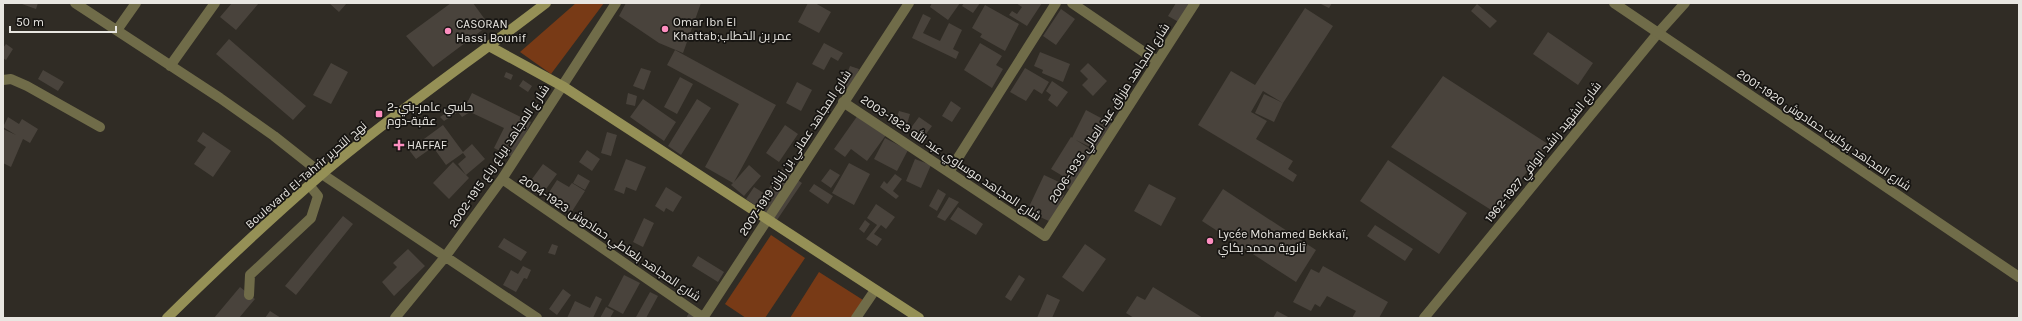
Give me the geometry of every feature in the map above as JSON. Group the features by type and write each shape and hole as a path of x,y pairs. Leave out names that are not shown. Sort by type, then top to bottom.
{"main road":[{"name":"Boulevard El-Tahrir نهج التحرير","path":"167,318 209,276 322,174 398,113 546,3"},
{"path":"489,46 562,85 919,318"}],"street":[{"path":"75,3 256,124 322,174 537,318"},
{"path":"117,30 136,3"},
{"path":"170,66 215,3"},
{"name":"شار ع المجاهد برباع رباع 1915-2002","path":"395,318 445,257 502,179 616,3"},
{"name":"شارع المجاهد عماني بن زيان 1919-2007","path":"704,318 843,102 909,3"},
{"path":"949,172 1056,3"},
{"path":"1072,3 1157,61"},
{"name":"شارع المجاهد مزراق عبد العالي 1935-2006","path":"1045,236 1196,3"},
{"name":"شارع المجاهد بركليت حمادوش 1920-2001","path":"1614,3 2019,277"},
{"name":"شارع الشهيد راشد الوافي 1927-1962","path":"1424,318 1658,33 1685,3"},
{"path":"3,80 11,79 27,86 100,127"},
{"name":"شارع المجاهد موساوي عبد الله 1923-2003","path":"843,102 1045,236"},
{"name":"شارع المجاهد بلعاطي حمادوش 1923-2004","path":"502,179 704,318"},
{"path":"249,295 250,275 311,218 318,196 310,186"},
{"path":"856,318 875,290"}],"shaded area":[{"path":"576,3 604,3 551,74 520,52"},
{"path":"771,235 805,258 765,318 746,318 725,304"},
{"path":"819,272 863,300 851,318 790,318"}],"building":[{"path":"22,3 38,3 36,9"},
{"path":"232,3 259,3 236,30 220,17"},
{"path":"329,3 347,3 339,12"},
{"name":"CASORAN Hassi Bounif","path":"451,3 473,3 489,25 433,67 406,36"},
{"name":"Omar Ibn El Khattab;عمر بن الخطاب","path":"626,3 701,3 683,53 659,43 619,16"},
{"path":"808,3 815,3 831,12 819,33 798,22"},
{"path":"932,3 960,3 948,20 930,7"},
{"path":"964,3 980,3 973,13 962,6"},
{"path":"1016,3 1042,3 1027,26 1009,15 1012,11 1017,14 1022,7"},
{"path":"1176,3 1197,3 1184,25 1168,16"},
{"path":"1319,3 1332,3 1329,8"},
{"path":"1477,4 1497,21 1490,28 1471,11"},
{"path":"985,5 1019,24 1005,51 980,37 982,34 972,28"},
{"path":"1305,8 1333,26 1283,103 1263,91 1251,112 1267,121 1256,139 1293,161 1288,169 1297,175 1293,182 1198,125 1231,71 1255,85"},
{"path":"1061,9 1075,19 1056,45 1043,36"},
{"path":"923,14 931,18 923,33 940,41 949,23 962,30 953,49 959,52 956,59 912,38"},
{"path":"1548,32 1593,63 1578,85 1533,54"},
{"path":"229,39 306,106 293,120 216,54"},
{"path":"824,43 843,53 838,61 831,57 824,70 812,64"},
{"path":"980,43 1002,56 996,65 1003,69 992,88 964,70"},
{"path":"6,44 13,49 6,60 3,58 3,48"},
{"path":"675,50 776,105 734,182 749,165 761,176 744,196 731,185 733,183 705,167 739,104 667,65"},
{"path":"1040,52 1070,64 1063,82 1042,73 1043,70 1034,66"},
{"path":"331,63 348,72 331,104 313,95"},
{"path":"1088,63 1107,81 1093,96 1082,85 1088,79 1080,71"},
{"path":"850,66 859,69 851,90 842,87"},
{"path":"641,68 651,71 644,90 633,86"},
{"path":"1025,68 1049,82 1042,94 1034,89 1026,101 1010,92"},
{"path":"43,70 64,82 58,91 38,79"},
{"path":"506,72 513,75 511,80 504,77"},
{"path":"1443,76 1548,144 1496,213 1391,147"},
{"path":"680,77 693,84 677,114 664,107"},
{"path":"523,80 532,86 528,92 519,86"},
{"path":"1052,81 1068,92 1057,107 1048,100 1051,95 1046,91"},
{"path":"797,82 812,90 801,111 786,103"},
{"path":"472,93 531,122 514,158 494,148 504,128 470,112 462,117 458,112 444,121 440,117 463,101 466,105"},
{"path":"628,93 637,96 635,106 626,104"},
{"path":"1264,94 1283,103 1274,122 1255,113"},
{"path":"643,99 676,122 664,141 630,117"},
{"path":"697,99 711,108 681,155 668,146"},
{"path":"951,101 961,108 952,122 942,116"},
{"path":"1086,110 1114,125 1100,152 1072,138"},
{"path":"899,111 910,114 907,124 896,120"},
{"path":"858,115 886,135 867,161 851,149 845,157 834,149"},
{"path":"8,117 19,124 22,119 38,129 30,143 23,139 11,167 3,163 3,129 16,135 3,127"},
{"path":"919,117 932,126 923,138 910,129"},
{"path":"443,125 463,152 472,144 485,159 466,175 458,164 466,157 463,153 446,165 433,147 416,159 409,150"},
{"path":"785,125 798,134 779,162 766,153"},
{"path":"203,132 231,151 213,177 194,164 206,147 197,141"},
{"path":"607,132 617,135 611,156 601,153"},
{"path":"1071,137 1097,153 1073,192 1062,185 1066,178 1051,169"},
{"path":"885,138 908,150 897,171 874,159"},
{"path":"587,150 600,159 592,171 579,162"},
{"path":"626,159 646,167 636,191 626,187 624,194 614,190"},
{"path":"915,159 931,165 921,188 906,181"},
{"path":"1388,160 1467,213 1439,254 1360,201"},
{"path":"453,162 469,178 449,199 433,183"},
{"path":"849,163 870,174 854,205 832,193"},
{"path":"543,164 557,174 543,193 529,183"},
{"path":"782,169 802,183 777,220 746,199 754,187 765,194"},
{"path":"830,169 840,175 831,188 821,181"},
{"path":"578,174 590,181 585,190 573,183"},
{"path":"895,174 902,179 893,191 899,196 896,199 880,187 884,181 887,184"},
{"path":"1044,175 1059,182 1055,191 1064,195 1051,222 1027,211"},
{"path":"557,180 569,187 572,183 585,191 571,213 546,197"},
{"path":"814,184 833,196 828,204 809,191"},
{"path":"1149,184 1176,198 1161,226 1134,211"},
{"path":"666,187 682,197 673,212 666,208 664,212 655,206"},
{"path":"938,189 946,194 937,211 929,206"},
{"path":"1223,189 1316,250 1296,282 1202,221"},
{"path":"949,197 959,202 945,221 937,217"},
{"path":"876,204 895,217 886,229 881,225 874,234 882,239 877,246 866,239 877,225 867,218"},
{"path":"958,207 983,224 976,235 950,219"},
{"path":"343,216 353,224 296,295 285,286"},
{"path":"644,218 654,223 643,247 633,242"},
{"path":"865,220 870,224 864,233 859,229"},
{"path":"1375,225 1413,249 1405,261 1367,236"},
{"path":"504,238 527,252 521,261 498,247"},
{"path":"552,244 558,246 555,255 548,253"},
{"path":"1085,244 1106,259 1083,292 1062,277"},
{"path":"408,249 425,266 394,296 382,282 397,267 393,263"},
{"path":"698,256 724,272 718,282 692,266"},
{"path":"523,266 531,270 527,279 524,278 516,292 503,285 511,270 518,274"},
{"path":"1323,266 1388,302 1379,318 1352,318 1356,311 1327,296 1320,307 1315,304 1311,311 1293,302 1311,269 1319,273"},
{"path":"624,275 640,283 623,314 608,306"},
{"path":"1019,275 1025,279 1011,301 1005,297"},
{"path":"240,287 255,299 239,318 214,318"},
{"path":"1153,287 1203,318 1134,318 1126,313 1137,296 1145,300"},
{"path":"563,289 571,295 557,315 549,309"},
{"path":"650,292 658,296 646,318 637,318 636,317"},
{"path":"1047,294 1060,300 1052,318 1037,318"},
{"path":"596,296 602,299 593,318 567,318 575,301 590,308"},
{"path":"606,307 614,311 610,318 600,318"},
{"path":"270,311 281,318 265,318"},
{"path":"1277,311 1290,318 1273,318"},
{"path":"689,313 696,318 686,318"}],"place":[{"name":"Omar Ibn El Khattab;عمر بن الخطاب","path":"665,29"},
{"name":"CASORAN Hassi Bounif","path":"448,31"},
{"name":"2-حاسي عامر-بني عقبة-دوم","path":"379,114"},
{"name":"HAFFAF","path":"399,145"},
{"name":"Lycée Mohamed Bekkaï, ثانوية محمد بكاي","path":"1210,241"}]}
